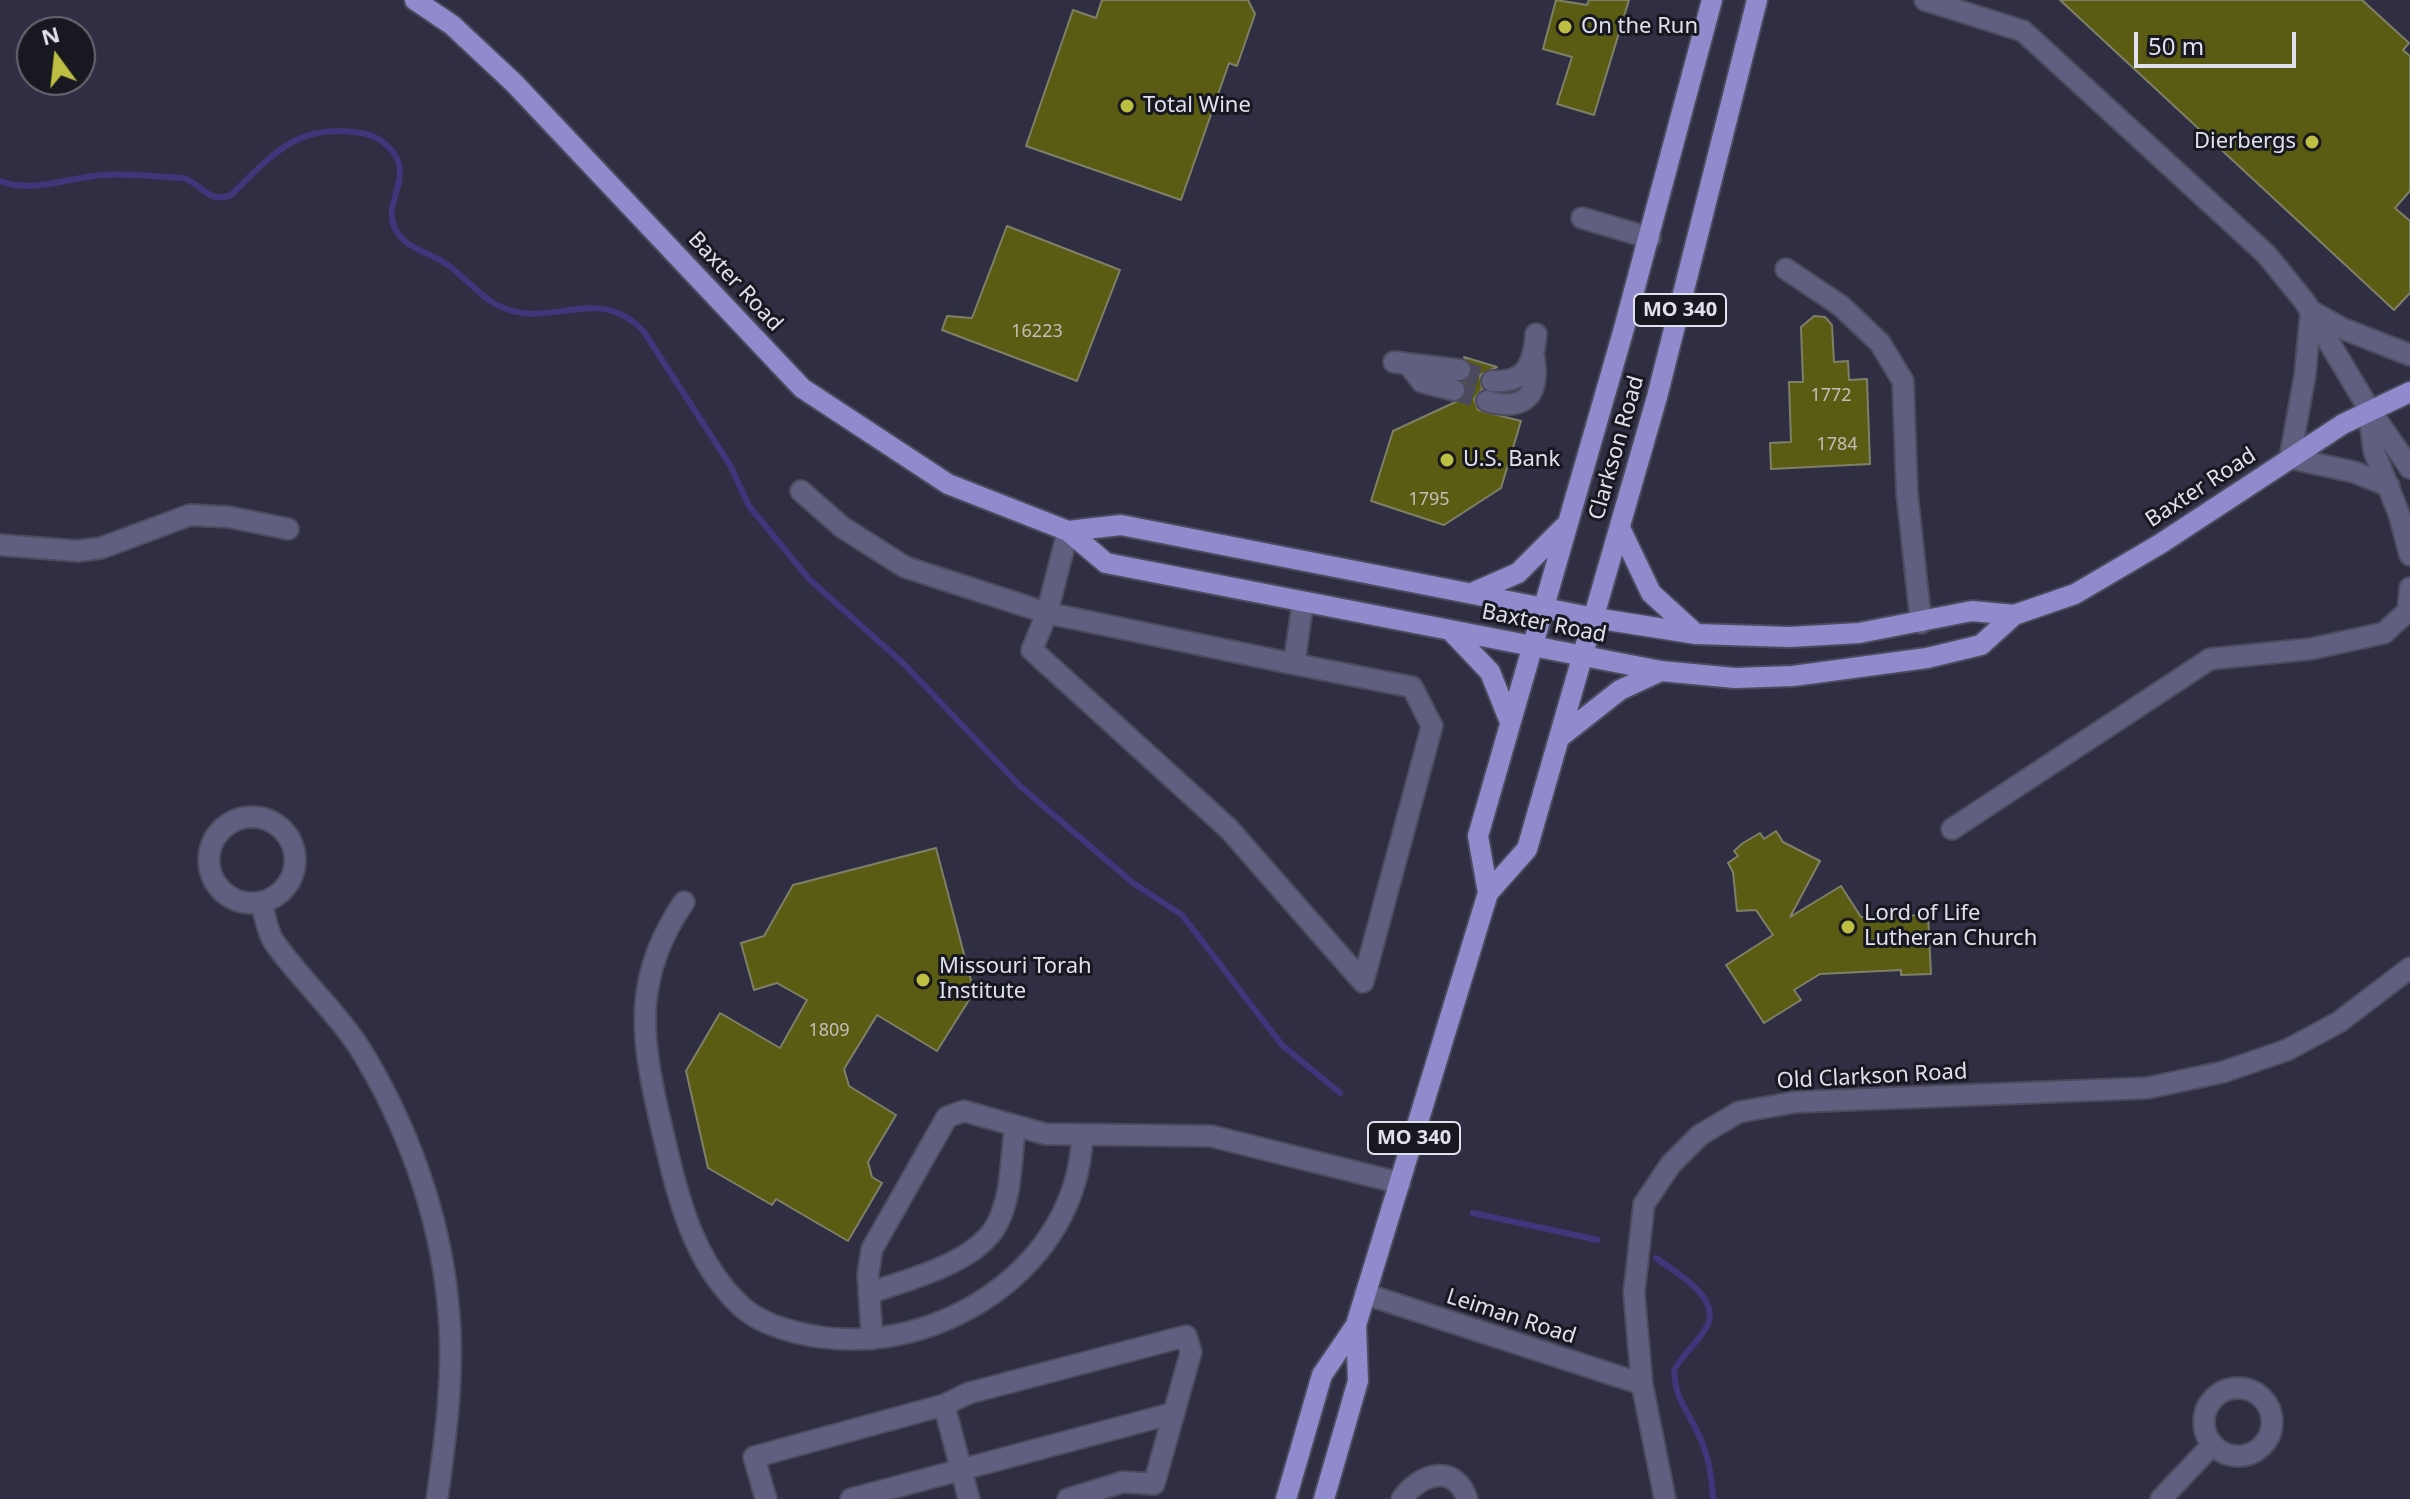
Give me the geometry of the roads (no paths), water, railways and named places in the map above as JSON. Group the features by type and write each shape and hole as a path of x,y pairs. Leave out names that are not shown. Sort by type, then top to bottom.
{"main road":[{"name":"Baxter Road","path":"415,0 452,25 514,83 802,388 948,484 1068,531 1106,563 1303,602 1661,671 1735,678 1778,676 1927,658 1981,645 2014,615 2075,594 2160,544 2369,409 2410,392"},
{"name":"Clarkson Road","path":"1286,1499 1322,1375 1356,1325 1488,893 1527,849 1678,319 1757,0"},
{"name":"Clarkson Road","path":"1488,893 1478,836 1650,238 1709,2"},
{"path":"1469,594 1518,573 1567,524"},
{"name":"Baxter Road","path":"1068,531 1121,525 1595,618 1696,634 1790,637 1859,633 1972,611 2014,615"},
{"path":"1620,528 1651,593 1696,634"},
{"path":"1451,631 1490,672 1510,722"},
{"path":"1559,738 1620,690 1661,671"},
{"name":"Clarkson Road","path":"1324,1499 1358,1381 1356,1325"}],"street":[{"path":"1925,0 2023,31 2266,254 2311,311 2369,409 2410,468"},
{"path":"1582,218 1650,238"},
{"path":"1786,269 1841,306 1880,343 1903,381 1907,493 1921,623"},
{"path":"2311,311 2341,328 2410,355"},
{"path":"2311,311 2305,375 2290,458 2354,472 2389,486"},
{"path":"1490,391 1522,376 1534,358 1536,334"},
{"path":"1454,390 1422,382 1401,363 1460,370"},
{"path":"2369,409 2374,451 2389,486 2410,555"},
{"path":"801,491 842,527 905,567 1047,613 1412,687 1432,726 1363,982 1229,829 1032,650 1047,613 1068,531"},
{"path":"0,545 78,551 101,548 190,515 229,517 288,529"},
{"path":"1952,829 2210,659 2310,649 2384,633 2409,609 2410,588"},
{"path":"1294,664 1303,602"},
{"path":"246,817 272,821 282,829 294,852 291,878 273,897 261,902 234,899 214,880 209,867 213,841 232,821 246,817"},
{"path":"261,902 273,940 321,995 387,1092 405,1130 419,1176 448,1303 450,1367 437,1499"},
{"path":"684,902 657,951 647,981 643,1010 645,1054 685,1218 705,1261 744,1309 769,1324 806,1335 872,1339 918,1330 949,1319 981,1302 1014,1276 1047,1239 1068,1206 1081,1165 1082,1137"},
{"name":"Old Clarkson Road","path":"1665,1499 1642,1384 1634,1293 1644,1204 1671,1164 1690,1145 1739,1112 1796,1102 2147,1088 2223,1072 2287,1050 2326,1029 2410,968"},
{"path":"872,1339 869,1293 872,1249 947,1117 964,1111 1015,1127 1082,1137 1211,1136 1400,1183"},
{"path":"869,1293 924,1275 985,1240 997,1226 1004,1207 1015,1127"},
{"name":"Leiman Road","path":"1365,1294 1642,1384"},
{"path":"766,1499 754,1457 944,1405 969,1393 1186,1336 1191,1352 1154,1484 1123,1482 1068,1499"},
{"path":"944,1405 969,1499"},
{"path":"851,1499 1174,1413"},
{"path":"2161,1499 2212,1445"},
{"path":"1402,1499 1429,1475 1444,1474 1456,1480 1467,1499"}],"waterway":[{"path":"0,181 25,186 103,175 184,178 211,195 223,197 231,195 274,154 303,137 339,131 367,134 383,142 392,151 400,170 392,215 401,238 450,267 495,304 515,312 534,314 590,308 608,310 626,317 644,332 730,465 749,506 809,579 904,664 1020,786 1133,883 1182,915 1282,1045 1340,1093"},
{"path":"1473,1213 1598,1240"},
{"path":"1656,1258 1693,1285 1707,1304 1710,1314 1705,1330 1674,1371 1680,1399 1705,1451 1713,1499"}],"tunnel":[{"path":"1460,370 1492,381"},
{"path":"1454,390 1487,401"}],"place":[{"name":"On the Run","path":"1565,27"},
{"name":"Total Wine","path":"1127,106"},
{"name":"Dierbergs","path":"2312,142"},
{"name":"U.S. Bank","path":"1447,460"},
{"name":"Lord of Life Lutheran Church","path":"1848,927"},
{"name":"Missouri Torah Institute","path":"923,980"}]}
